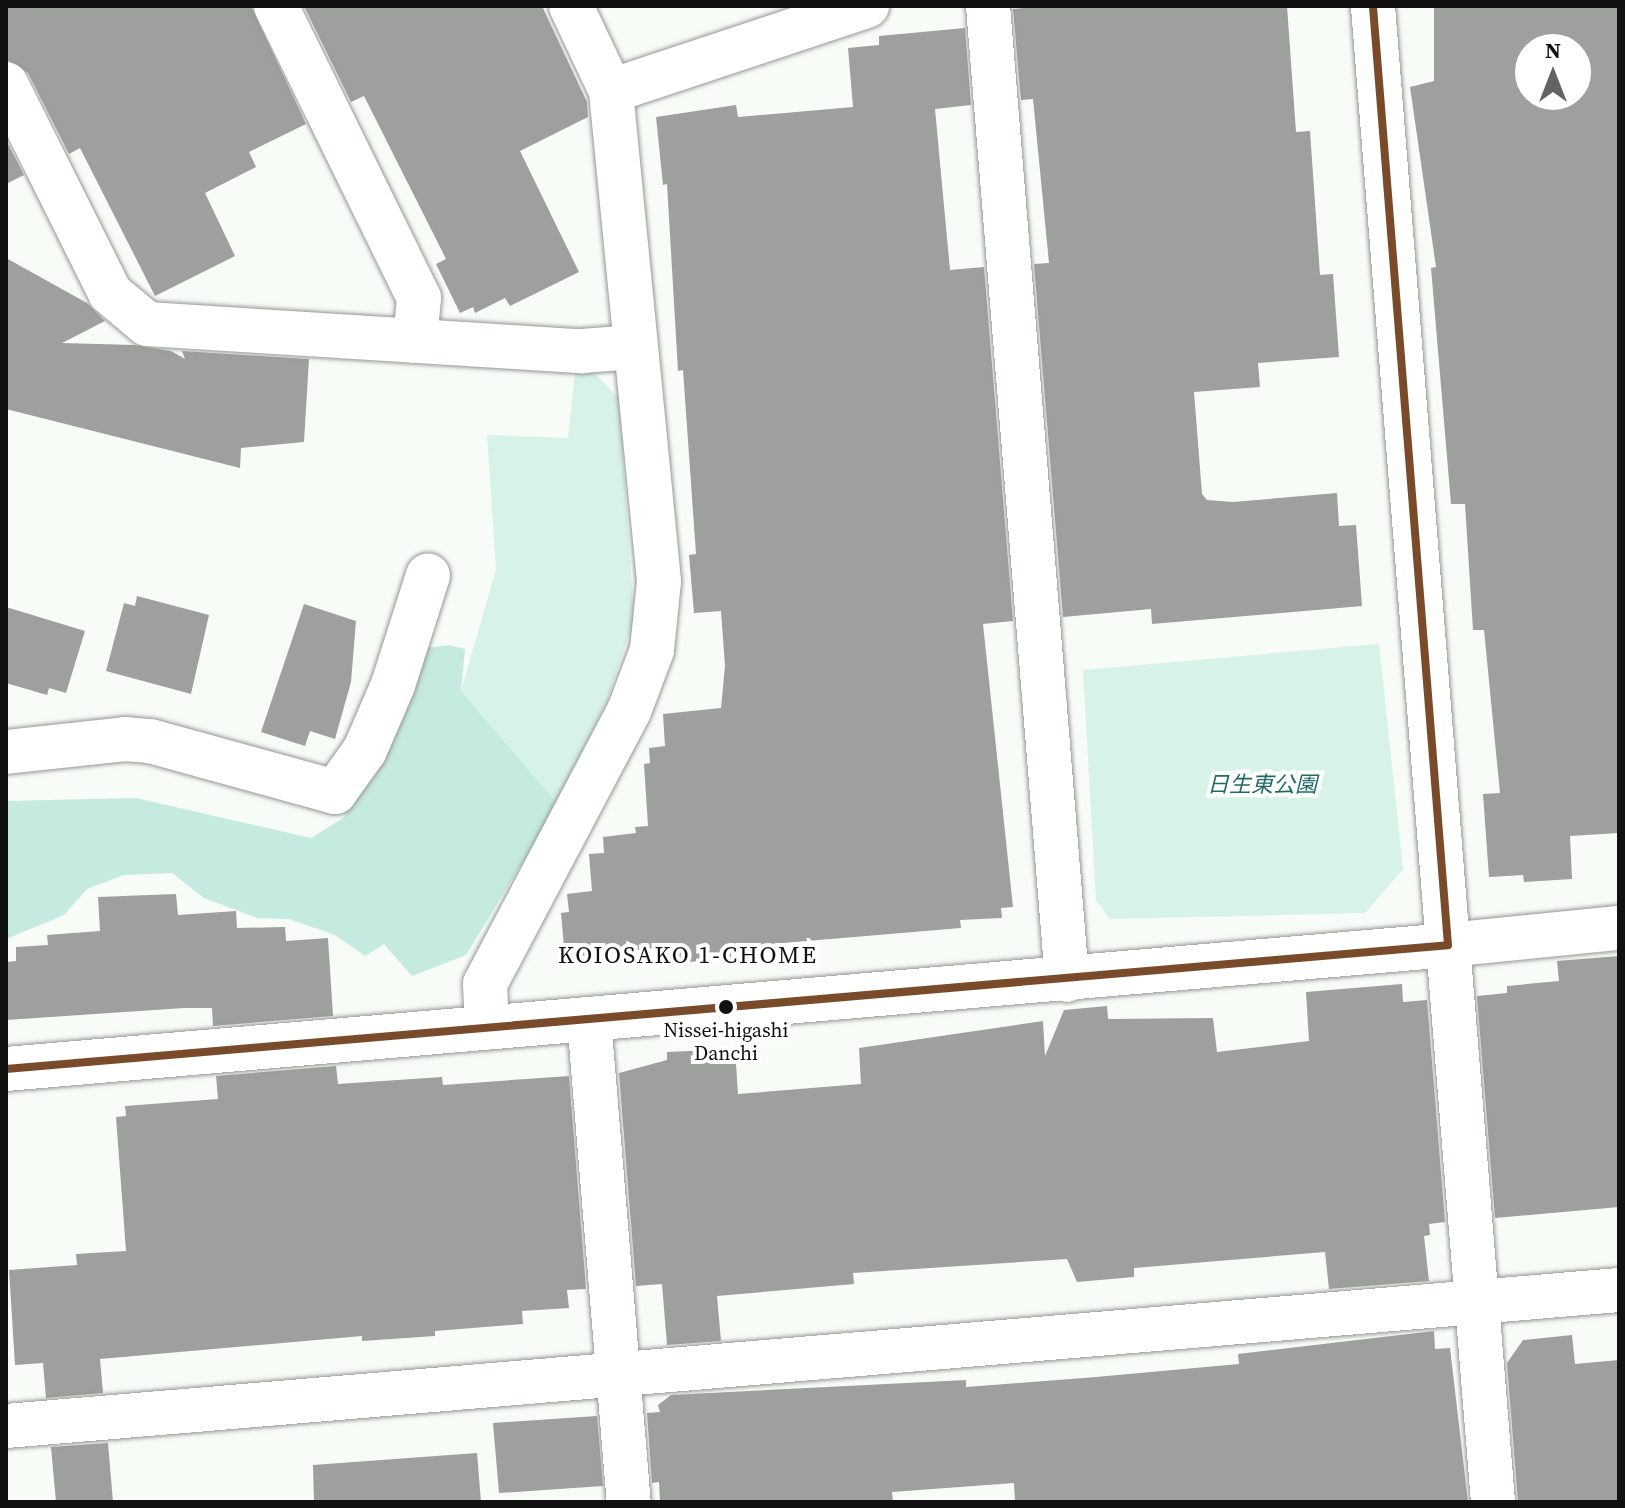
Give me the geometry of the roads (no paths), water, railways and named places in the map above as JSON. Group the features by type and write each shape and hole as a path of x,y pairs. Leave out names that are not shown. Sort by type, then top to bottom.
{"street":[{"path":"276,6 419,298 415,341"},
{"path":"487,1027 485,984 629,711 652,650 659,581 611,91 571,6"},
{"path":"611,91 867,6"},
{"path":"988,6 1067,980"},
{"path":"1373,6 1493,1502"},
{"path":"6,84 110,293 147,324 582,351 635,347"},
{"path":"6,752 125,739 150,741 335,792 365,750 393,685 428,575"},
{"path":"6,1069 1067,980 1619,928"},
{"path":"589,1019 629,1502"},
{"path":"6,1426 1619,1290"}],"place":[{"name":"Nissei-higashi Danchi","path":"726,1007"}],"district":[{"name":"KOIOSAKO 1-CHOME","path":"688,955"}],"park label":[{"name":"日生東公園","path":"1262,785"}]}
